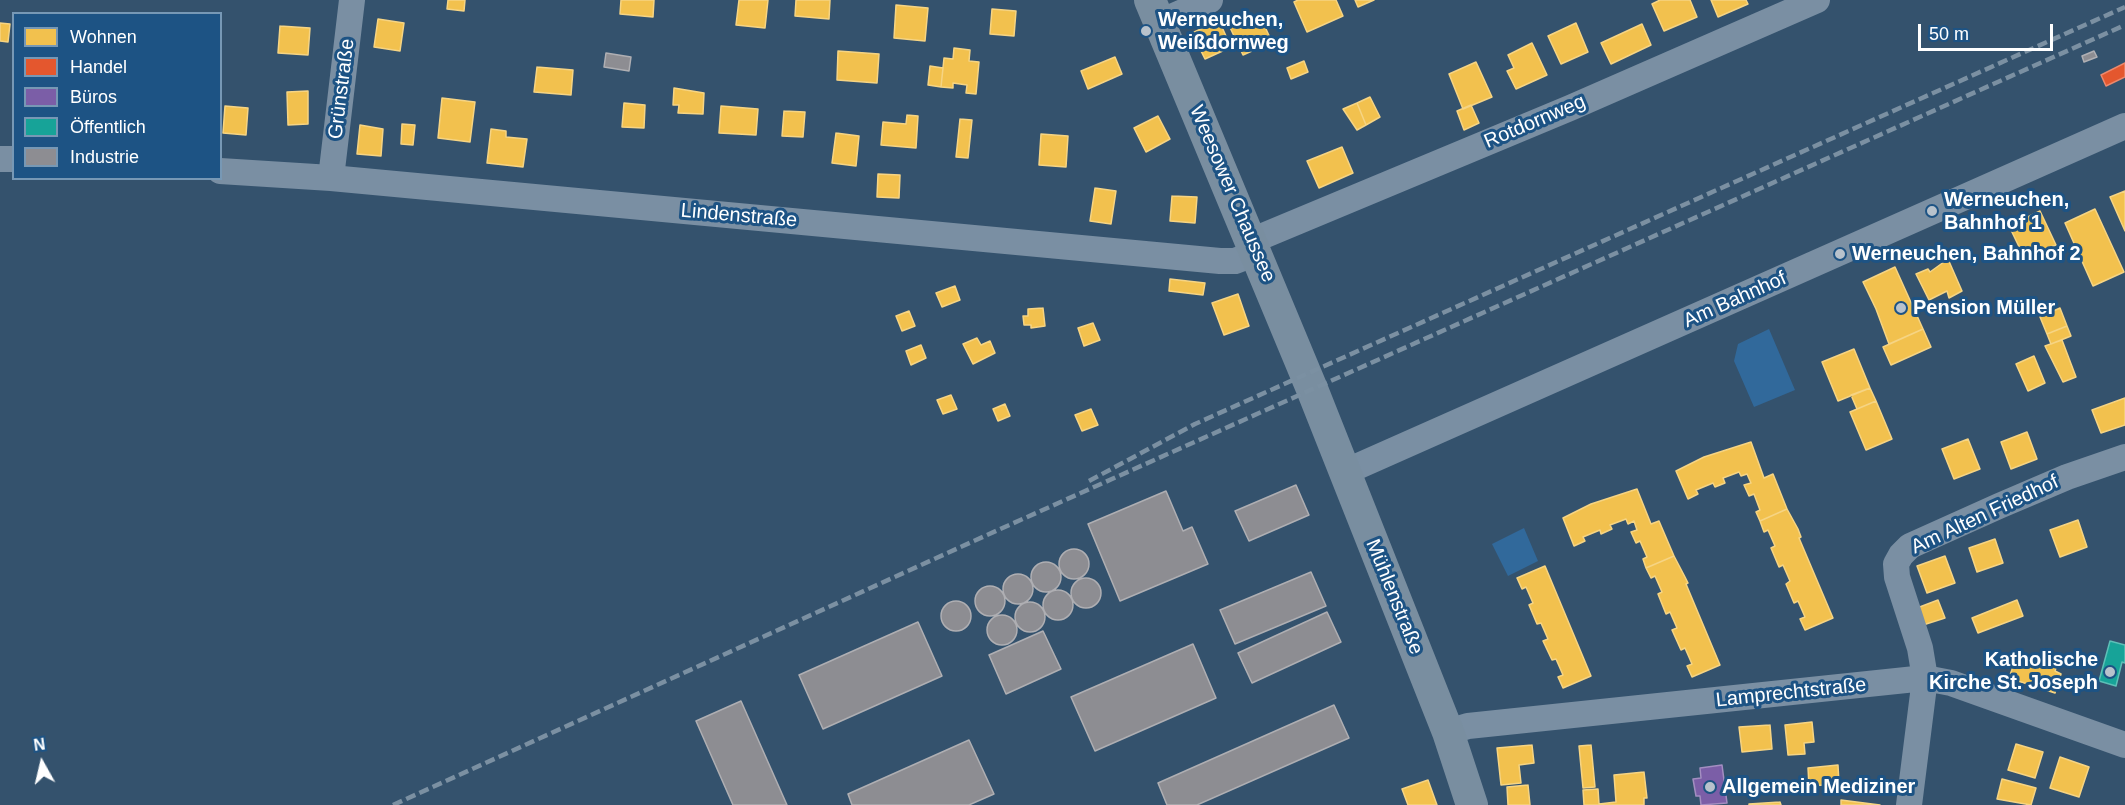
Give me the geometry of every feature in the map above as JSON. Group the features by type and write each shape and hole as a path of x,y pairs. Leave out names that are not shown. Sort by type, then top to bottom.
{"main road":[{"name":"Weesower Chaussee","path":"1155,11 1312,389"},
{"name":"Mühlenstraße","path":"1312,389 1448,732 1472,805"}],"street":[{"name":"Grünstraße","path":"331,178 352,0"},
{"path":"1155,11 1210,0"},
{"name":"Rotdornweg","path":"1254,247 1817,0"},
{"name":"Am Bahnhof","path":"1345,472 2125,126"},
{"name":"Lindenstraße","path":"222,171 331,178 1220,261 1235,261 1254,247"},
{"name":"Am Alten Friedhof","path":"1909,805 1925,678 1917,637 1897,577 1896,564 1910,546 2019,498 2125,457"},
{"name":"Lamprechtstraße","path":"1448,732 1468,726 1925,678 1951,683 2125,744"}],"shaded area":[{"path":"1769,329 1795,390 1754,407 1734,361 1738,344"},
{"path":"1524,528 1538,561 1508,576 1492,544"}],"building: Wohnen":[{"path":"448,0 465,0 464,11 447,9"},
{"path":"621,0 654,0 653,17 620,14"},
{"path":"739,0 768,0 765,28 736,25"},
{"path":"796,0 830,0 829,19 795,16"},
{"path":"1298,0 1336,0 1343,16 1307,32 1294,2"},
{"path":"1355,0 1374,0 1358,7"},
{"path":"1660,0 1690,0 1697,17 1664,31 1652,4"},
{"path":"1711,0 1746,0 1748,4 1718,17"},
{"path":"896,5 928,8 925,41 894,38"},
{"path":"992,9 1016,11 1014,36 990,34"},
{"path":"1238,13 1243,23 1260,16 1272,42 1243,55 1226,19"},
{"path":"378,19 404,23 400,51 374,47"},
{"path":"0,23 10,24 8,42 0,41"},
{"path":"1214,23 1216,27 1221,25 1226,36 1221,38 1227,49 1205,59 1192,33"},
{"path":"1576,23 1588,52 1561,64 1548,36"},
{"path":"1642,24 1651,45 1611,64 1601,43"},
{"path":"280,26 310,28 308,55 278,53"},
{"path":"1532,43 1547,75 1516,89 1507,71 1514,68 1508,55"},
{"path":"954,48 970,50 969,61 979,62 976,94 966,93 967,85 953,83 953,88 941,87 944,58 953,59"},
{"path":"838,51 879,54 877,83 837,80"},
{"path":"1115,57 1122,74 1088,89 1081,71"},
{"path":"1304,61 1308,72 1291,79 1287,68"},
{"path":"1476,62 1492,97 1463,109 1449,74"},
{"path":"930,66 943,68 941,87 928,85"},
{"path":"537,67 573,70 571,95 534,92"},
{"path":"674,88 704,93 703,114 678,113 679,105 673,105"},
{"path":"308,91 308,124 288,125 287,92"},
{"path":"1370,97 1380,117 1366,125 1357,103"},
{"path":"442,98 475,102 470,142 438,138"},
{"path":"624,103 645,105 644,128 622,127"},
{"path":"1357,103 1366,125 1357,130 1343,109"},
{"path":"1471,105 1479,123 1464,130 1457,111"},
{"path":"225,106 248,108 246,135 223,133"},
{"path":"721,106 758,109 756,135 719,133"},
{"path":"784,111 805,112 803,137 782,136"},
{"path":"907,115 918,116 916,148 881,145 883,122 906,124"},
{"path":"1158,116 1170,139 1146,152 1134,128"},
{"path":"960,119 972,120 968,158 956,157"},
{"path":"402,124 415,125 413,145 401,144"},
{"path":"360,125 383,129 381,156 357,154"},
{"path":"491,129 506,131 506,137 527,139 523,167 487,163"},
{"path":"836,133 859,136 856,166 832,163"},
{"path":"1041,134 1068,136 1066,167 1039,165"},
{"path":"1342,147 1353,173 1319,188 1307,161"},
{"path":"878,174 900,175 899,198 877,197"},
{"path":"1095,188 1116,191 1111,224 1090,221"},
{"path":"2125,191 2125,231 2110,197"},
{"path":"1172,196 1197,197 1195,223 1170,221"},
{"path":"2095,209 2124,272 2093,286 2065,223"},
{"path":"2040,211 2056,245 2046,249 2046,255 2039,259 2034,255 2025,259 2009,226"},
{"path":"1948,259 1962,291 1949,298 1947,291 1929,300 1916,274 1928,269 1930,272"},
{"path":"1895,267 1923,329 1889,344 1863,282"},
{"path":"1170,279 1205,283 1203,295 1169,291"},
{"path":"955,286 960,300 942,307 936,293"},
{"path":"1238,294 1249,326 1224,335 1212,303"},
{"path":"1043,308 1045,326 1031,328 1031,325 1024,325 1023,316 1028,316 1028,309"},
{"path":"2060,308 2067,326 2047,334 2040,317"},
{"path":"909,311 915,326 902,331 896,316"},
{"path":"1093,323 1100,340 1084,346 1078,328"},
{"path":"2067,326 2071,336 2051,344 2047,334"},
{"path":"1923,329 1931,347 1891,365 1883,347"},
{"path":"977,338 981,345 990,341 995,353 973,364 963,344"},
{"path":"2062,340 2076,377 2063,382 2045,346"},
{"path":"921,345 926,358 911,365 906,351"},
{"path":"1854,349 1870,388 1838,401 1822,362"},
{"path":"2034,356 2045,383 2028,391 2016,364"},
{"path":"1870,388 1876,401 1857,409 1851,395"},
{"path":"951,395 957,409 943,414 937,400"},
{"path":"2125,398 2125,425 2101,433 2092,410"},
{"path":"1876,401 1892,439 1866,450 1850,412"},
{"path":"1005,404 1010,416 998,421 993,409"},
{"path":"1091,409 1098,425 1082,431 1075,415"},
{"path":"2027,432 2037,459 2011,469 2001,442"},
{"path":"1968,439 1980,469 1954,479 1942,449"},
{"path":"1751,442 1764,478 1773,474 1787,509 1760,521 1756,512 1760,510 1754,494 1749,496 1744,485 1751,483 1747,474 1741,476 1739,472 1723,478 1725,483 1715,487 1713,483 1696,490 1698,494 1688,499 1676,471 1704,457"},
{"path":"1637,489 1651,524 1659,521 1674,556 1646,568 1643,559 1647,557 1640,541 1636,543 1631,532 1637,530 1634,521 1628,524 1626,519 1610,525 1612,529 1601,534 1600,530 1583,537 1585,541 1574,546 1563,518 1591,504"},
{"path":"1787,509 1798,529 1801,537 1799,538 1833,618 1805,630 1800,619 1805,617 1798,601 1794,603 1786,584 1790,581 1783,565 1779,567 1771,548 1775,546 1768,530 1764,532 1760,521"},
{"path":"2078,520 2087,547 2060,557 2050,530"},
{"path":"1995,539 2003,563 1977,572 1969,548"},
{"path":"1674,556 1688,583 1686,584 1720,665 1692,677 1687,666 1692,664 1685,648 1681,650 1672,630 1677,628 1670,612 1666,614 1658,594 1662,592 1655,576 1651,578 1646,568"},
{"path":"1945,556 1955,583 1927,593 1917,566"},
{"path":"1545,566 1591,676 1563,688 1558,677 1563,675 1556,659 1552,660 1543,641 1548,639 1541,623 1537,624 1529,605 1533,603 1526,587 1522,589 1517,578"},
{"path":"1938,600 1945,618 1923,625 1917,608"},
{"path":"2017,600 2023,616 1978,633 1972,618"},
{"path":"2024,654 2057,665 2055,671 2061,674 2055,693 2009,678 2016,658 2022,660"},
{"path":"1812,722 1814,742 1804,743 1805,754 1788,755 1785,725"},
{"path":"1770,725 1772,749 1742,752 1739,727"},
{"path":"2016,744 2043,752 2035,778 2008,770"},
{"path":"1532,745 1534,763 1519,765 1521,783 1501,785 1497,748"},
{"path":"1591,745 1595,787 1583,788 1579,746"},
{"path":"2060,757 2089,767 2079,797 2050,788"},
{"path":"1838,765 1839,784 1809,786 1808,768"},
{"path":"1644,772 1647,798 1644,798 1644,805 1584,805 1583,790 1598,789 1599,804 1616,802 1614,775"},
{"path":"2002,779 2036,788 2031,805 1997,799"},
{"path":"1428,780 1437,805 1408,805 1402,789"},
{"path":"1528,785 1530,805 1508,805 1507,787"},
{"path":"1841,800 1880,805 1841,805"},
{"path":"1780,802 1781,805 1749,805 1749,804"}],"building: Handel":[{"path":"2125,63 2125,77 2106,86 2101,75"}],"building: Büros":[{"name":"Allgemein Mediziner","path":"1722,765 1727,803 1701,805 1700,796 1696,796 1693,779 1701,778 1700,768"}],"building: Öffentlich":[{"name":"Katholische Kirche St. Joseph","path":"2110,641 2125,645 2125,663 2122,662 2116,686 2099,681"}],"building: Industrie":[{"path":"2094,51 2097,57 2084,62 2082,56"},
{"path":"606,53 631,57 629,71 604,67"},
{"path":"1296,485 1309,515 1249,541 1235,511"},
{"path":"1166,491 1183,531 1192,527 1208,564 1120,601 1088,524"},
{"path":"1074,549 1085,553 1089,564 1085,575 1074,579 1063,575 1059,564 1063,553"},
{"path":"1046,562 1057,566 1061,577 1057,588 1046,592 1035,588 1031,577 1035,566"},
{"path":"1311,572 1326,606 1235,644 1220,610"},
{"path":"1018,574 1029,578 1033,589 1029,600 1018,604 1007,600 1003,589 1007,578"},
{"path":"1086,578 1097,582 1101,593 1097,604 1086,608 1075,604 1071,593 1075,582"},
{"path":"990,586 1001,590 1005,601 1001,612 990,616 979,612 975,601 979,590"},
{"path":"1058,590 1069,594 1073,605 1069,616 1058,620 1047,616 1043,605 1047,594"},
{"path":"956,601 967,605 971,616 967,627 956,631 945,627 941,616 945,605"},
{"path":"1030,602 1041,606 1045,617 1041,628 1030,632 1019,628 1015,617 1019,606"},
{"path":"1327,612 1341,642 1252,683 1238,653"},
{"path":"1002,615 1013,619 1017,630 1013,641 1002,645 991,641 987,630 991,619"},
{"path":"918,622 942,676 823,729 799,675"},
{"path":"1043,631 1061,669 1006,694 989,655"},
{"path":"1193,644 1216,698 1095,751 1071,697"},
{"path":"741,701 787,805 733,805 696,721"},
{"path":"1334,705 1349,738 1197,805 1167,805 1158,783"},
{"path":"969,740 994,794 969,805 852,805 848,794"}],"railway":[{"path":"1089,481 1195,424 2125,7"},
{"path":"393,805 987,535 2125,25"}],"place":[{"name":"Werneuchen, Weißdornweg","path":"1146,31"},
{"name":"Werneuchen, Bahnhof 1","path":"1932,211"},
{"name":"Werneuchen, Bahnhof 2","path":"1840,254"},
{"name":"Pension Müller","path":"1901,308"},
{"name":"Katholische Kirche St. Joseph","path":"2110,672"},
{"name":"Allgemein Mediziner","path":"1710,787"}]}
